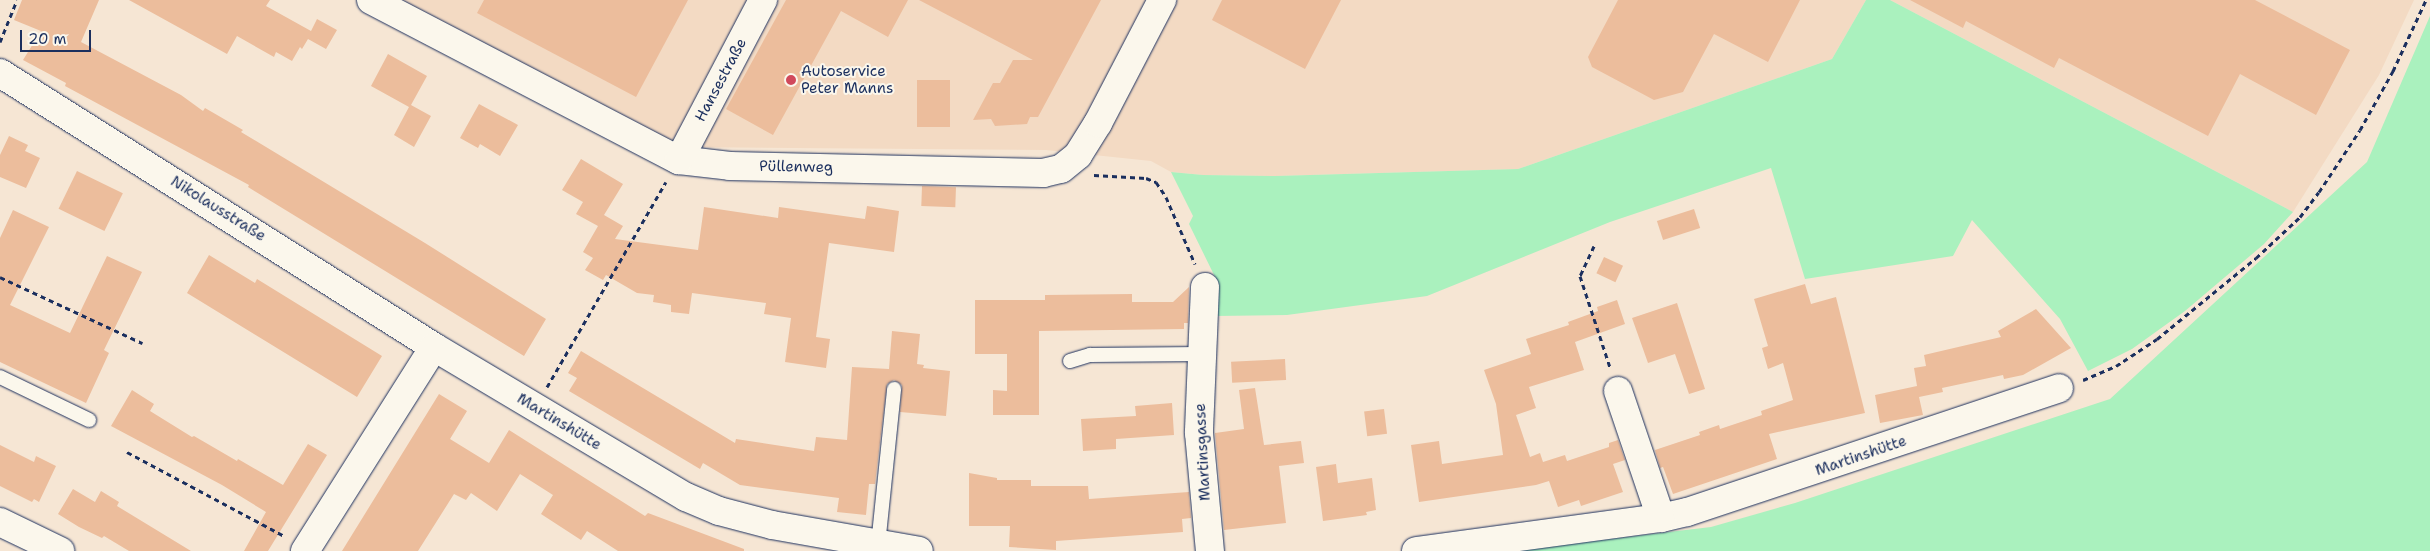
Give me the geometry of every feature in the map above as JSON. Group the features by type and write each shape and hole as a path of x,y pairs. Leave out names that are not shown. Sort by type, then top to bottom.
{"street":[{"name":"Püllenweg","path":"371,0 679,160 730,166 1052,172"},
{"path":"1052,172 1061,170 1073,160 1087,142 1162,0"},
{"name":"Hansestraße","path":"679,160 757,2"},
{"name":"Nikolausstraße","path":"0,73 434,347"},
{"name":"Martinsgasse","path":"1205,288 1200,354 1199,433 1210,551"},
{"path":"306,549 434,347"},
{"name":"Martinshütte","path":"434,347 669,488 703,505 772,526 912,551"},
{"name":"Martinshütte","path":"1416,551 1661,518 1713,505 2059,388"},
{"path":"1618,391 1661,518"},
{"path":"0,522 60,551"}],"lane":[{"path":"1070,361 1090,355 1200,354"},
{"path":"0,377 89,420"},
{"path":"878,545 894,389"}],"path":[{"path":"0,42 17,0"},
{"path":"2059,388 2106,371 2144,348 2194,310 2294,222 2319,192 2360,130 2393,70 2426,0"},
{"path":"535,407 679,160"},
{"path":"1052,172 1146,178 1156,182 1166,197 1205,288"},
{"path":"1594,246 1580,276 1618,391"},
{"path":"0,277 142,343"},
{"path":"127,452 306,549"}],"shaded area":[{"path":"395,0 1866,0 1832,59 1518,169 1275,176 1203,175 1171,172 1151,161 1046,150 673,147"},
{"path":"1890,0 2414,0 2379,75 2293,212"}],"green space":[{"path":"1866,0 1890,0 2293,212 2264,244 2185,311 2132,349 2088,371 2060,319 1972,220 1953,256 1805,279 1771,168 1610,222 1427,296 1287,315 1215,316 1217,281 1189,224 1193,216 1171,172 1203,175 1275,176 1518,169 1832,59"},
{"path":"2430,16 2430,551 1510,551 1711,527 1795,503 2110,399 2367,162"}],"building":[{"path":"22,0 99,0 81,42 181,95 203,111 205,108 243,130 241,132 425,243 546,319 524,356 248,187 249,185 65,86 66,83 23,60 41,31 14,20"},
{"path":"129,0 270,0 266,6 311,31 317,19 337,30 326,49 308,39 302,49 300,47 292,61 276,52 274,57 237,36 227,54"},
{"path":"484,0 688,0 636,97 477,13"},
{"path":"786,0 908,0 888,37 841,11 773,135 726,109"},
{"path":"919,0 1101,0 1038,117 1030,117 1027,124 995,126 991,119 973,120 993,83 1000,83 1013,60 1033,60"},
{"path":"1222,0 1341,0 1305,69 1212,20"},
{"path":"1618,0 1800,0 1768,62 1714,34 1683,92 1654,100 1592,67 1588,57"},
{"path":"1910,0 2255,0 2350,50 2316,115 2240,74 2208,136 2059,58 2054,68 1966,21 1963,28"},
{"path":"388,54 427,76 411,105 431,116 414,147 394,135 409,107 371,86"},
{"path":"917,80 950,80 950,127 917,127"},
{"path":"479,104 518,125 500,156 480,144 478,148 460,138"},
{"path":"9,136 28,145 25,151 40,158 26,188 0,177 0,155"},
{"path":"581,159 623,184 604,215 623,226 615,239 698,250 704,207 778,218 779,207 865,219 867,206 899,211 894,252 829,243 816,337 830,339 826,368 785,362 791,318 764,314 766,303 692,293 689,314 671,312 671,305 653,302 654,295 637,293 606,275 603,280 585,270 593,258 583,252 598,226 576,214 583,202 562,190"},
{"path":"77,171 123,193 104,231 59,209"},
{"path":"922,186 956,187 955,207 921,206"},
{"path":"1694,209 1700,228 1663,240 1657,221"},
{"path":"13,210 49,227 10,305 70,333 107,256 142,272 104,350 109,353 86,403 0,362 0,238"},
{"path":"209,255 255,283 257,279 382,356 357,397 187,293"},
{"path":"1604,257 1623,266 1615,282 1596,273"},
{"path":"1805,284 1811,304 1836,297 1865,413 1769,434 1777,459 1673,494 1663,467 1660,468 1655,450 1700,435 1699,432 1719,425 1720,429 1762,415 1761,411 1793,400 1783,363 1768,369 1762,348 1768,346 1754,299"},
{"path":"1189,287 1188,323 1184,323 1184,329 1039,331 1039,415 993,415 993,390 1007,391 1007,354 975,354 975,300 1045,300 1045,295 1132,294 1132,302 1173,302"},
{"path":"1617,300 1625,324 1575,342 1584,370 1529,387 1536,408 1516,415 1530,457 1540,453 1543,462 1565,455 1567,461 1609,447 1609,443 1618,440 1625,460 1613,464 1623,492 1581,506 1579,500 1558,507 1549,481 1536,485 1419,502 1411,445 1439,441 1442,464 1503,455 1496,404 1484,370 1531,354 1526,339 1569,325 1568,322 1598,311 1597,307"},
{"path":"1677,303 1705,389 1689,394 1675,354 1648,363 1632,318"},
{"path":"2036,309 2071,348 2023,375 2004,379 2003,375 1942,388 1943,392 1919,397 1923,415 1880,423 1875,395 1917,386 1914,368 1926,366 1924,355 2001,337 1998,331"},
{"path":"892,331 920,334 917,364 924,365 923,368 950,371 946,416 900,412 902,385 894,380 887,384 875,484 869,484 866,515 837,512 839,498 740,485 703,463 700,469 569,391 577,378 568,373 581,351 735,443 736,439 814,451 816,437 847,440 852,367 889,369"},
{"path":"1285,359 1286,380 1232,383 1231,362"},
{"path":"1255,388 1264,445 1301,441 1304,463 1279,466 1286,523 1224,530 1215,433 1244,429 1239,390"},
{"path":"132,390 154,404 150,411 192,437 194,436 237,461 238,459 283,485 308,444 327,455 268,551 244,551 266,512 222,485 111,426"},
{"path":"439,394 467,411 450,439 489,463 509,430 645,516 648,513 744,549 744,551 618,551 587,531 581,540 541,514 553,495 520,474 497,511 471,493 466,500 454,494 418,551 342,551"},
{"path":"1172,403 1174,435 1116,439 1116,449 1083,451 1081,419 1136,416 1135,406"},
{"path":"1384,409 1387,434 1367,436 1364,411"},
{"path":"0,445 34,462 36,456 56,466 39,502 34,499 32,502 0,486"},
{"path":"1336,464 1338,483 1372,478 1376,510 1366,512 1367,515 1323,521 1316,467"},
{"path":"969,473 997,478 997,480 1031,480 1031,486 1088,486 1089,499 1189,492 1191,518 1182,519 1183,532 1056,541 1056,550 1009,547 1010,526 969,526"},
{"path":"73,489 95,502 101,491 119,502 117,506 191,551 129,551 104,536 102,538 79,527 58,514"}],"place":[{"name":"Autoservice Peter Manns","path":"791,80"}]}
